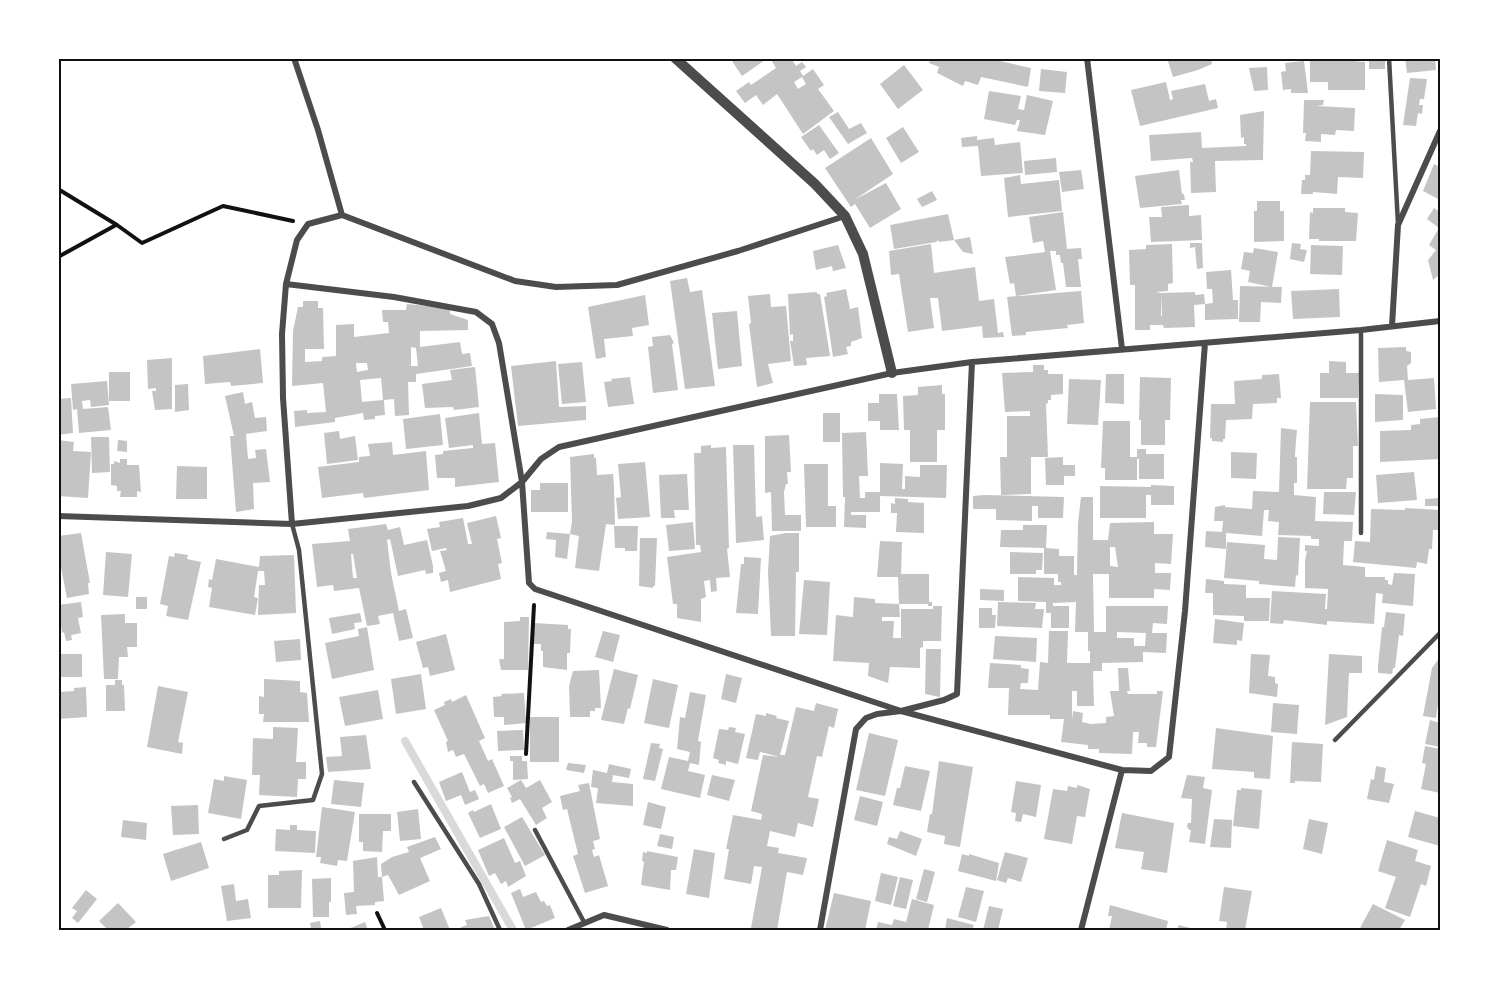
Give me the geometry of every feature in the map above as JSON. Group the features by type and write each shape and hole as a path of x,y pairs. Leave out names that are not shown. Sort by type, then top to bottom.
{"street":[{"path":"294,58 318,130 342,215"},
{"path":"675,58 814,184 845,216 863,255 892,373"},
{"path":"1087,58 1122,349"},
{"path":"1392,326 1398,225 1440,131"},
{"path":"292,524 283,388 282,334 286,284 297,240 308,224 342,215 516,280 556,287 617,285 738,251 845,216"},
{"path":"286,284 394,297 476,312 492,324 499,343 522,482 529,582 535,589 901,711 1122,770 1151,771 1169,757 1185,611 1205,343"},
{"path":"58,516 292,524 468,507 501,498 522,482 541,459 559,447 892,373 972,362 1360,330 1440,321"},
{"path":"820,930 856,729 866,718 877,714 901,711 944,700 957,694 972,362"},
{"path":"1081,930 1122,770"},
{"path":"568,930 604,915 667,930"}],"lane":[{"path":"1389,58 1398,225"},
{"path":"1360,330 1360,533"},
{"path":"224,839 247,830 259,806 313,800 322,774 299,550 292,524"},
{"path":"1335,740 1440,633"},
{"path":"414,782 479,884 500,930"},
{"path":"535,830 584,922"}],"path":[{"path":"58,189 142,243 223,206 308,224"},
{"path":"58,257 117,225"},
{"path":"526,754 535,589"},
{"path":"377,913 385,930"}],"building":[{"path":"730,58 768,58 742,76"},
{"path":"770,58 791,58 796,66 802,62 806,67 800,71 803,76 813,69 824,85 818,89 834,111 803,134 777,94 763,105 756,95 745,103 736,91 749,82 751,85 776,68","holes":["802,77 806,84 798,89 794,82"]},
{"path":"931,58 986,58 1031,68 1028,87 981,77 978,85 965,81 963,86 937,73 939,67 929,63"},
{"path":"1167,58 1211,58 1212,64 1173,77"},
{"path":"1310,58 1353,58 1353,61 1365,62 1365,90 1328,90 1328,82 1310,82"},
{"path":"1369,58 1385,58 1385,69 1369,69"},
{"path":"1405,58 1435,58 1436,70 1407,73"},
{"path":"1304,61 1308,93 1291,93 1291,89 1283,90 1281,72 1286,71 1285,63"},
{"path":"904,65 923,90 898,109 880,84"},
{"path":"1267,67 1268,90 1254,91 1249,68"},
{"path":"1041,69 1067,72 1065,93 1039,91"},
{"path":"1410,78 1427,79 1424,99 1420,99 1419,105 1423,105 1422,114 1418,113 1416,126 1403,125"},
{"path":"1166,82 1170,100 1173,99 1171,91 1205,84 1209,101 1216,99 1218,108 1140,126 1131,90"},
{"path":"989,91 1021,96 1018,109 1024,110 1027,95 1053,101 1045,135 1017,131 1020,120 1017,120 1015,125 984,119"},
{"path":"1304,100 1324,100 1323,105 1316,106 1355,108 1354,131 1336,130 1335,135 1321,134 1321,142 1305,141 1306,133 1303,133"},
{"path":"1264,111 1263,160 1215,161 1216,192 1191,193 1190,162 1193,162 1192,158 1151,161 1149,135 1201,132 1202,148 1246,146 1244,137 1241,138 1240,115"},
{"path":"838,112 849,129 861,123 867,133 848,144 829,117"},
{"path":"819,125 839,153 830,159 824,150 817,155 813,149 811,151 801,137"},
{"path":"903,127 919,152 901,163 886,138"},
{"path":"977,136 977,140 994,138 995,145 1020,142 1023,173 981,176 978,146 962,147 961,138"},
{"path":"871,138 893,174 854,200 886,183 901,209 870,228 855,204 851,207 825,168"},
{"path":"1311,151 1364,152 1363,178 1338,177 1337,194 1313,192 1313,194 1301,194 1302,180 1305,180 1305,175 1310,175"},
{"path":"1056,158 1057,172 1025,175 1024,161"},
{"path":"1434,164 1440,167 1440,200 1423,191"},
{"path":"1081,170 1084,189 1062,192 1059,172"},
{"path":"1179,170 1185,200 1181,200 1182,204 1140,208 1135,176"},
{"path":"1020,175 1021,184 1059,180 1062,211 1008,217 1004,178"},
{"path":"932,191 937,200 922,207 917,199"},
{"path":"1257,201 1280,201 1280,211 1284,211 1284,241 1254,242 1254,211 1257,211"},
{"path":"1189,205 1189,216 1201,215 1202,240 1151,242 1149,217 1162,217 1161,207"},
{"path":"1313,208 1345,208 1345,212 1358,213 1356,241 1309,239 1310,212 1313,213"},
{"path":"1434,208 1440,212 1440,274 1433,280 1428,260 1436,250 1429,245 1439,228 1427,219"},
{"path":"1063,212 1067,249 1081,248 1082,259 1078,259 1081,287 1066,287 1060,255 1056,255 1056,251 1050,251 1056,290 1016,296 1014,283 1010,284 1005,257 1045,252 1043,241 1033,243 1029,217"},
{"path":"948,214 954,240 939,242 938,240 894,249 890,225"},
{"path":"970,237 973,254 963,252 954,240"},
{"path":"1190,243 1202,243 1203,268 1197,269 1195,247 1190,248"},
{"path":"1292,243 1301,244 1300,249 1307,250 1304,262 1290,259"},
{"path":"931,244 934,273 975,267 979,301 994,299 998,333 1003,332 1004,337 983,338 982,326 942,331 938,298 930,298 934,328 908,332 899,274 891,275 889,251"},
{"path":"1172,244 1173,283 1168,284 1168,291 1155,292 1204,294 1205,304 1194,305 1195,327 1164,328 1163,325 1150,325 1150,330 1135,330 1135,285 1130,285 1129,250 1146,249 1146,245"},
{"path":"838,245 846,268 833,271 832,266 816,270 813,251"},
{"path":"1311,245 1343,246 1342,275 1310,274"},
{"path":"1254,248 1278,252 1272,287 1248,282 1250,271 1241,269 1244,252 1253,253"},
{"path":"1231,270 1233,300 1238,300 1238,319 1205,320 1205,304 1213,303 1212,289 1207,289 1206,272"},
{"path":"687,278 690,292 702,290 715,386 685,389 670,281"},
{"path":"1240,286 1282,287 1281,303 1261,302 1260,322 1239,322"},
{"path":"846,289 850,309 858,307 862,338 851,342 851,346 846,347 848,354 833,357 824,297 827,296 826,293"},
{"path":"1339,289 1340,317 1293,319 1291,291"},
{"path":"1081,291 1084,323 1067,325 1068,328 1026,332 1026,335 1012,336 1007,297"},
{"path":"817,292 820,294 830,356 806,358 807,365 794,366 790,341 793,341 793,334 790,335 788,294"},
{"path":"770,294 771,307 786,306 791,361 768,364 773,383 757,387 748,296"},
{"path":"645,295 649,325 632,328 633,336 604,339 606,357 596,359 588,307"},
{"path":"303,301 318,301 318,308 323,308 324,349 305,349 305,362 322,361 322,357 336,356 336,325 354,324 354,337 389,333 388,322 383,322 382,310 406,310 407,304 450,308 450,314 468,320 468,330 420,331 420,347 460,342 462,354 470,353 472,366 416,374 416,382 408,382 409,415 395,416 394,399 384,400 385,415 375,416 375,419 364,420 363,413 335,418 335,422 295,427 294,411 326,412 323,383 292,386 293,331 298,307 303,307","holes":["411,347 416,348 418,366 411,366","356,363 367,363 368,370 357,372","381,378 383,400 362,402 360,380"]},
{"path":"737,311 742,366 718,369 712,313"},
{"path":"670,335 674,343 672,344 678,390 653,393 648,347 653,346 652,337"},
{"path":"1406,347 1406,351 1411,352 1411,363 1407,366 1408,380 1434,378 1436,409 1408,412 1404,380 1379,382 1378,348"},
{"path":"260,349 263,383 231,386 230,382 205,384 203,356"},
{"path":"172,358 172,409 155,410 152,391 156,391 156,388 148,389 147,360"},
{"path":"556,361 559,407 586,406 586,420 518,426 511,366"},
{"path":"1329,361 1346,362 1346,373 1359,373 1358,398 1320,398 1320,373 1329,373"},
{"path":"582,362 586,402 562,404 558,364"},
{"path":"1033,365 1044,365 1044,370 1048,370 1048,374 1063,374 1063,394 1051,395 1051,400 1048,400 1046,404 1048,457 1031,457 1031,494 1001,495 1000,457 1007,457 1007,416 1030,416 1030,411 1005,412 1002,373 1033,372"},
{"path":"475,367 479,407 454,410 453,407 425,408 422,384 452,380 450,370"},
{"path":"109,372 130,372 130,401 109,401"},
{"path":"1106,374 1124,374 1124,404 1105,403"},
{"path":"1279,374 1281,398 1277,398 1277,403 1253,404 1252,419 1226,420 1223,442 1212,441 1210,438 1211,404 1235,404 1234,381 1262,379 1262,375"},
{"path":"630,377 634,404 608,407 604,382"},
{"path":"1140,377 1171,378 1170,420 1165,420 1165,445 1141,445"},
{"path":"1069,379 1101,380 1098,425 1067,424"},
{"path":"107,381 109,405 91,407 90,400 82,401 83,409 108,407 111,430 79,433 77,409 73,410 71,384"},
{"path":"188,384 189,410 175,412 175,385"},
{"path":"942,385 942,394 945,394 945,430 937,430 937,462 910,462 910,430 904,430 903,396 918,395 918,387"},
{"path":"243,392 245,404 252,402 255,418 266,417 267,431 246,434 248,459 256,458 255,450 266,449 270,482 253,483 254,509 236,512 230,436 234,436 225,396"},
{"path":"879,394 897,394 899,430 880,430 880,421 868,421 868,403 879,403"},
{"path":"1375,394 1403,395 1403,420 1375,422"},
{"path":"71,398 73,433 58,435 58,399"},
{"path":"1310,402 1356,402 1358,446 1353,446 1353,478 1347,478 1346,489 1307,489"},
{"path":"479,413 482,444 495,443 499,482 455,487 455,478 437,478 435,455 443,454 443,451 473,448 473,445 449,448 445,418"},
{"path":"823,413 840,413 840,442 823,442"},
{"path":"440,414 443,445 406,449 403,419"},
{"path":"1440,417 1440,459 1380,462 1380,431 1411,430 1411,425 1420,424 1420,419"},
{"path":"1103,421 1130,421 1130,457 1137,457 1137,449 1146,449 1146,454 1164,454 1164,479 1139,479 1139,459 1137,459 1137,480 1105,480 1105,468 1101,468"},
{"path":"1281,428 1297,430 1295,457 1297,457 1297,483 1294,483 1294,495 1316,497 1315,521 1353,522 1352,541 1344,541 1343,565 1365,567 1365,577 1385,577 1388,584 1392,585 1394,573 1415,574 1413,606 1382,603 1383,594 1376,593 1374,624 1327,621 1327,625 1284,620 1283,624 1270,623 1272,591 1326,594 1325,609 1327,609 1328,589 1305,588 1307,551 1305,551 1305,545 1319,546 1319,539 1311,539 1311,536 1278,535 1279,522 1268,521 1269,510 1264,510 1262,536 1226,533 1226,549 1205,547 1206,531 1222,532 1223,521 1214,521 1215,507 1225,505 1225,507 1252,509 1253,491 1279,492"},
{"path":"339,431 340,439 355,436 358,460 327,464 324,433"},
{"path":"866,432 868,476 859,476 860,498 865,498 865,492 880,492 880,463 903,464 902,489 905,489 905,476 920,477 920,465 947,465 946,498 880,496 880,512 851,512 851,515 866,515 866,528 844,527 842,433"},
{"path":"789,435 791,472 787,472 788,484 784,492 785,515 801,515 801,531 772,531 771,492 765,493 765,436"},
{"path":"91,437 109,437 110,472 92,473"},
{"path":"58,440 74,442 73,451 91,452 88,498 58,496"},
{"path":"118,440 127,441 127,452 117,451"},
{"path":"392,442 393,455 426,451 429,490 364,498 363,493 322,498 318,467 359,462 359,457 370,456 368,444"},
{"path":"711,445 711,448 726,447 729,548 727,549 730,577 716,578 717,591 711,592 710,580 704,581 706,597 701,599 701,622 677,618 677,604 673,604 667,557 701,552 700,545 696,545 694,453 701,453 701,446"},
{"path":"733,445 754,445 756,517 762,516 764,540 736,543"},
{"path":"1231,452 1257,453 1256,479 1231,478"},
{"path":"594,454 597,475 613,474 614,486 615,525 606,524 599,571 575,568 579,536 570,534 572,521 570,457"},
{"path":"1063,457 1063,465 1075,465 1075,476 1064,476 1064,485 1046,485 1045,458"},
{"path":"120,459 127,459 127,465 139,465 141,492 137,491 137,497 120,497 121,491 117,491 117,486 111,485 111,464 114,464 114,461 120,463"},
{"path":"645,462 650,517 618,519 616,498 621,497 618,464"},
{"path":"804,464 828,464 828,506 836,506 836,527 806,527"},
{"path":"177,466 207,467 207,499 176,499"},
{"path":"1414,472 1417,500 1378,503 1376,475"},
{"path":"687,474 689,510 674,510 675,518 661,518 659,475"},
{"path":"540,483 568,483 568,512 531,512 531,490 540,490"},
{"path":"1151,485 1174,486 1174,505 1151,505 1151,495 1146,495 1146,518 1100,518 1100,486 1151,487"},
{"path":"1324,492 1356,492 1354,515 1323,514"},
{"path":"973,496 1064,497 1063,518 1038,518 1038,506 1032,506 1032,521 996,520 996,509 973,509"},
{"path":"1081,497 1093,497 1093,540 1108,540 1110,523 1154,522 1154,534 1173,534 1171,564 1155,563 1155,573 1171,573 1170,590 1154,589 1154,598 1109,598 1109,574 1093,574 1094,632 1106,632 1106,606 1168,606 1167,624 1153,623 1152,633 1167,633 1166,653 1143,652 1143,662 1102,663 1102,671 1093,671 1094,706 1077,706 1077,691 1072,691 1072,720 1073,711 1083,713 1082,722 1091,724 1106,723 1106,717 1114,716 1110,691 1119,691 1118,668 1128,668 1130,691 1127,691 1128,694 1157,694 1157,691 1163,691 1156,747 1147,747 1147,743 1138,743 1139,732 1133,732 1132,754 1099,753 1099,749 1088,749 1088,745 1061,742 1064,719 1050,719 1050,715 1008,715 1009,688 988,688 990,663 1021,665 1021,668 1029,669 1028,683 1021,683 1020,689 1038,690 1040,662 1048,663 1049,631 1068,631 1067,663 1090,663 1088,632 1075,632 1076,602 1053,603 1053,606 1069,606 1069,628 1051,628 1051,613 1046,613 1046,602 1018,601 1018,577 1054,578 1054,585 1061,585 1061,582 1058,582 1058,574 1044,574 1044,548 1000,547 1001,530 1023,530 1023,525 1047,525 1046,548 1059,549 1059,556 1074,556 1074,575 1077,575","holes":["1110,547 1115,547 1118,567 1110,566","1117,632 1146,633 1145,646 1134,646 1134,638 1117,638"]},
{"path":"895,498 924,503 924,533 896,532 897,513 891,513 891,503 895,504"},
{"path":"1440,498 1440,506 1425,506 1425,499"},
{"path":"1405,508 1440,510 1440,530 1433,530 1432,549 1429,549 1427,564 1417,562 1416,568 1353,562 1355,541 1370,542 1371,509 1405,510"},
{"path":"496,516 501,538 497,539 502,563 498,564 501,579 450,592 448,580 441,582 439,573 446,571 440,551 447,550 446,548 432,551 427,529 440,527 439,522 463,518 468,544 472,544 467,523"},
{"path":"693,522 695,549 669,551 666,525"},
{"path":"386,524 388,530 400,527 404,545 427,540 433,573 426,574 425,570 398,576 390,539 387,540 399,611 406,609 413,638 399,641 393,613 378,616 380,624 367,626 359,588 334,591 333,585 317,587 312,544 350,541 348,529","holes":["351,554 353,554 357,578 353,578"]},
{"path":"614,526 638,526 637,551 615,548"},
{"path":"547,532 570,534 567,559 555,557 556,540 546,539"},
{"path":"81,533 90,583 88,583 89,594 67,598 58,552 58,536"},
{"path":"799,533 795,636 771,636 768,572 770,536"},
{"path":"1278,537 1300,538 1298,576 1296,575 1295,587 1224,578 1227,542 1265,545 1264,559 1277,560"},
{"path":"640,538 657,538 655,586 653,588 639,586"},
{"path":"880,541 902,542 901,574 929,574 929,602 932,602 932,606 899,604 898,577 877,577"},
{"path":"106,552 132,554 128,597 103,595"},
{"path":"1010,552 1043,553 1042,570 1036,570 1036,574 1010,574"},
{"path":"175,553 188,555 187,559 201,562 188,620 166,616 168,606 160,604 169,556 174,557"},
{"path":"294,555 296,613 258,615 259,585 265,585 264,571 258,571 254,597 258,598 255,615 209,607 212,588 208,587 209,579 212,580 216,559 259,567 260,556"},
{"path":"744,557 761,558 758,614 736,613 741,564 744,564"},
{"path":"1206,579 1224,581 1224,584 1246,585 1246,598 1270,598 1269,621 1244,621 1244,616 1213,615 1213,593 1205,593"},
{"path":"804,580 830,582 827,635 799,634"},
{"path":"980,589 1004,590 1004,601 980,600"},
{"path":"136,597 147,597 147,609 136,609"},
{"path":"854,597 875,599 875,603 899,604 900,617 882,617 882,621 894,621 893,638 901,638 901,609 933,609 933,606 942,606 941,641 923,641 923,647 920,648 920,668 890,667 888,683 868,676 869,663 833,661 836,615 853,617"},
{"path":"81,602 83,617 78,618 81,633 71,635 72,640 66,641 64,632 62,633 58,605"},
{"path":"998,602 1036,603 1035,609 1044,609 1042,628 997,626"},
{"path":"979,608 992,608 992,615 996,615 995,628 979,628"},
{"path":"1386,612 1405,614 1403,636 1399,635 1395,668 1392,674 1378,673 1382,627 1384,627"},
{"path":"360,613 362,622 354,623 355,629 332,634 329,618"},
{"path":"125,614 125,623 137,623 137,647 127,647 128,657 119,657 118,679 104,679 101,615"},
{"path":"520,617 529,617 528,670 501,670 499,659 504,659 504,622 520,621"},
{"path":"1215,619 1244,623 1242,641 1237,640 1237,645 1213,643"},
{"path":"534,623 568,625 568,629 571,629 567,670 543,667 541,644 532,644"},
{"path":"367,627 374,670 332,679 325,643 359,636 358,629"},
{"path":"603,631 620,635 613,662 595,657"},
{"path":"446,634 455,670 430,676 428,667 423,668 416,642"},
{"path":"995,636 1037,638 1036,662 993,659"},
{"path":"300,639 301,660 276,662 274,641"},
{"path":"926,649 941,649 940,697 925,694"},
{"path":"58,654 82,654 82,677 58,677"},
{"path":"1251,654 1270,655 1268,676 1275,677 1275,683 1278,684 1277,697 1249,693"},
{"path":"1329,654 1362,656 1362,673 1349,673 1347,717 1325,725"},
{"path":"1440,657 1440,697 1436,718 1423,716 1432,668"},
{"path":"614,669 638,675 624,724 601,720"},
{"path":"599,670 601,708 590,711 590,717 570,717 569,686 573,671"},
{"path":"421,674 426,709 396,714 391,679"},
{"path":"726,674 742,678 736,703 721,699"},
{"path":"264,679 300,681 300,692 307,693 309,722 263,722 264,714 259,714 259,696 264,697"},
{"path":"653,679 678,685 669,728 644,723"},
{"path":"115,680 122,680 122,685 124,685 125,711 106,711 106,685 115,685"},
{"path":"158,686 188,692 178,742 183,743 182,754 147,747"},
{"path":"86,687 87,717 58,719 58,692 74,691 74,688"},
{"path":"378,690 383,719 345,726 339,697"},
{"path":"690,692 706,695 698,741 701,742 699,765 690,763 688,771 705,775 700,798 661,789 669,757 688,761 690,752 677,749 680,717 685,718"},
{"path":"524,693 526,723 504,725 504,717 494,717 493,697 502,696 501,694"},
{"path":"466,695 485,738 479,741 488,761 492,759 504,786 488,793 484,784 480,786 464,754 456,757 453,750 448,752 446,742 448,741 434,710 445,705 444,702 451,699 452,702"},
{"path":"816,703 838,709 834,728 829,726 822,757 817,756 808,797 819,799 813,827 798,823 795,837 770,831 767,846 779,848 778,853 807,858 803,875 787,872 777,930 751,928 762,867 754,866 751,884 724,879 729,849 726,849 733,815 761,820 762,814 751,811 763,755 780,757 760,752 758,760 746,758 756,714 766,716 766,713 789,721 780,755 785,755 796,707 814,711"},
{"path":"1273,703 1299,705 1297,734 1271,732"},
{"path":"530,717 559,717 559,762 530,762"},
{"path":"1430,720 1440,723 1440,747 1425,744"},
{"path":"273,727 298,728 296,762 306,762 306,779 298,779 297,797 259,795 260,775 252,775 253,738 273,739"},
{"path":"729,727 736,728 735,732 745,734 738,764 726,761 726,765 718,763 719,760 713,758 719,729 728,730"},
{"path":"1216,728 1273,736 1270,779 1254,778 1254,772 1212,769"},
{"path":"523,730 524,750 498,751 497,731"},
{"path":"869,733 898,740 885,796 856,790"},
{"path":"366,735 371,769 328,772 326,757 342,756 340,737"},
{"path":"1292,742 1323,744 1321,782 1295,781 1295,783 1290,783"},
{"path":"651,743 660,744 659,748 663,749 655,781 643,779"},
{"path":"1425,746 1440,749 1440,793 1421,789 1426,764 1422,763"},
{"path":"510,756 522,756 522,761 527,761 528,779 513,780 513,761 510,761"},
{"path":"939,761 973,767 960,847 944,844 945,836 927,832 930,814 932,814"},
{"path":"568,763 586,765 584,773 566,770"},
{"path":"609,764 631,769 629,778 613,775 612,782 633,784 633,806 596,803 598,788 591,787 593,770 607,773"},
{"path":"905,766 930,771 921,811 893,805"},
{"path":"1376,766 1386,768 1384,782 1394,784 1389,803 1367,799"},
{"path":"462,772 470,792 475,790 479,799 465,805 461,795 446,801 439,782"},
{"path":"712,775 735,780 729,801 707,795"},
{"path":"1187,775 1205,777 1203,788 1212,790 1205,844 1189,842 1191,830 1187,826 1191,823 1192,799 1181,798"},
{"path":"224,776 247,780 241,819 208,813 214,779 224,781"},
{"path":"334,780 364,783 361,807 331,804"},
{"path":"521,780 526,788 540,780 552,802 542,808 547,818 536,825 520,799 512,803 510,798 512,797 507,788"},
{"path":"1016,781 1041,785 1036,817 1023,814 1021,822 1015,821 1016,813 1011,812"},
{"path":"589,783 600,839 593,841 595,849 592,850 594,857 599,855 608,886 585,893 573,856 578,854 567,809 563,810 560,796 580,791 578,785"},
{"path":"1077,785 1090,789 1085,817 1077,816 1072,844 1044,839 1053,789 1067,791 1068,786 1077,788"},
{"path":"1241,788 1262,790 1259,829 1233,826 1237,790"},
{"path":"860,796 883,802 877,826 854,820"},
{"path":"648,802 666,807 661,829 643,825"},
{"path":"491,804 501,829 480,838 468,813"},
{"path":"198,805 199,834 173,835 171,806"},
{"path":"322,807 355,812 347,861 338,860 337,866 320,863 321,857 316,857"},
{"path":"418,809 421,839 400,841 397,812"},
{"path":"1415,811 1440,818 1440,846 1408,837"},
{"path":"1122,813 1174,823 1167,873 1141,869 1144,852 1115,848"},
{"path":"359,814 391,814 391,831 383,831 382,852 363,851 363,842 359,842"},
{"path":"522,817 545,855 525,866 504,827"},
{"path":"1214,819 1232,820 1231,848 1210,847"},
{"path":"1309,819 1328,823 1322,854 1303,849"},
{"path":"123,820 147,823 146,840 121,837"},
{"path":"290,825 297,825 297,830 316,831 315,853 275,851 276,829 290,830"},
{"path":"900,831 922,839 916,856 887,844 889,837 897,839"},
{"path":"660,834 674,837 672,849 657,846"},
{"path":"435,837 441,849 420,858 430,881 399,895 388,875 382,877 381,864 392,857 409,852 407,847"},
{"path":"504,838 515,863 520,861 526,876 508,887 506,881 501,884 495,873 489,876 478,850"},
{"path":"1387,840 1418,850 1415,861 1431,866 1426,886 1421,884 1410,917 1385,908 1396,877 1378,871"},
{"path":"201,842 209,868 171,881 163,854"},
{"path":"694,849 715,853 709,898 686,894"},
{"path":"647,851 678,857 676,870 671,870 670,890 641,885 643,852 647,853"},
{"path":"1005,852 1028,858 1021,882 1008,878 1006,883 997,880"},
{"path":"962,854 999,863 996,881 958,871"},
{"path":"377,857 378,877 382,877 384,901 375,902 375,905 356,906 357,914 346,915 344,893 354,892 353,861"},
{"path":"924,869 935,872 927,902 916,899"},
{"path":"302,870 301,908 268,908 268,875 279,875 279,871"},
{"path":"881,873 898,877 891,905 875,901"},
{"path":"900,877 913,880 906,909 893,906"},
{"path":"331,878 329,917 313,917 312,879"},
{"path":"234,884 236,901 248,899 251,918 227,921 221,886"},
{"path":"966,887 984,891 976,922 958,917"},
{"path":"1224,887 1252,891 1245,930 1226,930 1227,922 1219,921"},
{"path":"520,889 523,897 536,892 541,902 544,901 547,906 550,905 555,918 526,930 511,893"},
{"path":"86,890 97,899 78,923 72,918 77,911 72,908"},
{"path":"834,893 871,901 865,930 825,930"},
{"path":"912,899 934,905 928,930 876,930 878,922 892,925 894,919 906,922"},
{"path":"118,903 136,922 126,930 108,930 99,921"},
{"path":"1373,904 1405,920 1399,930 1359,930"},
{"path":"1110,905 1168,921 1166,930 1109,930 1112,916 1108,916"},
{"path":"989,906 1003,909 998,930 983,930"},
{"path":"441,908 450,930 424,930 419,917"},
{"path":"489,916 495,930 462,930 461,927 467,925 465,920"},
{"path":"947,918 974,925 972,930 945,930"},
{"path":"320,921 321,928 325,930 311,930 310,923"},
{"path":"365,922 368,930 348,930 348,929"},
{"path":"1179,925 1198,930 1177,930"}],"waterway":[{"path":"405,741 513,930"}]}
